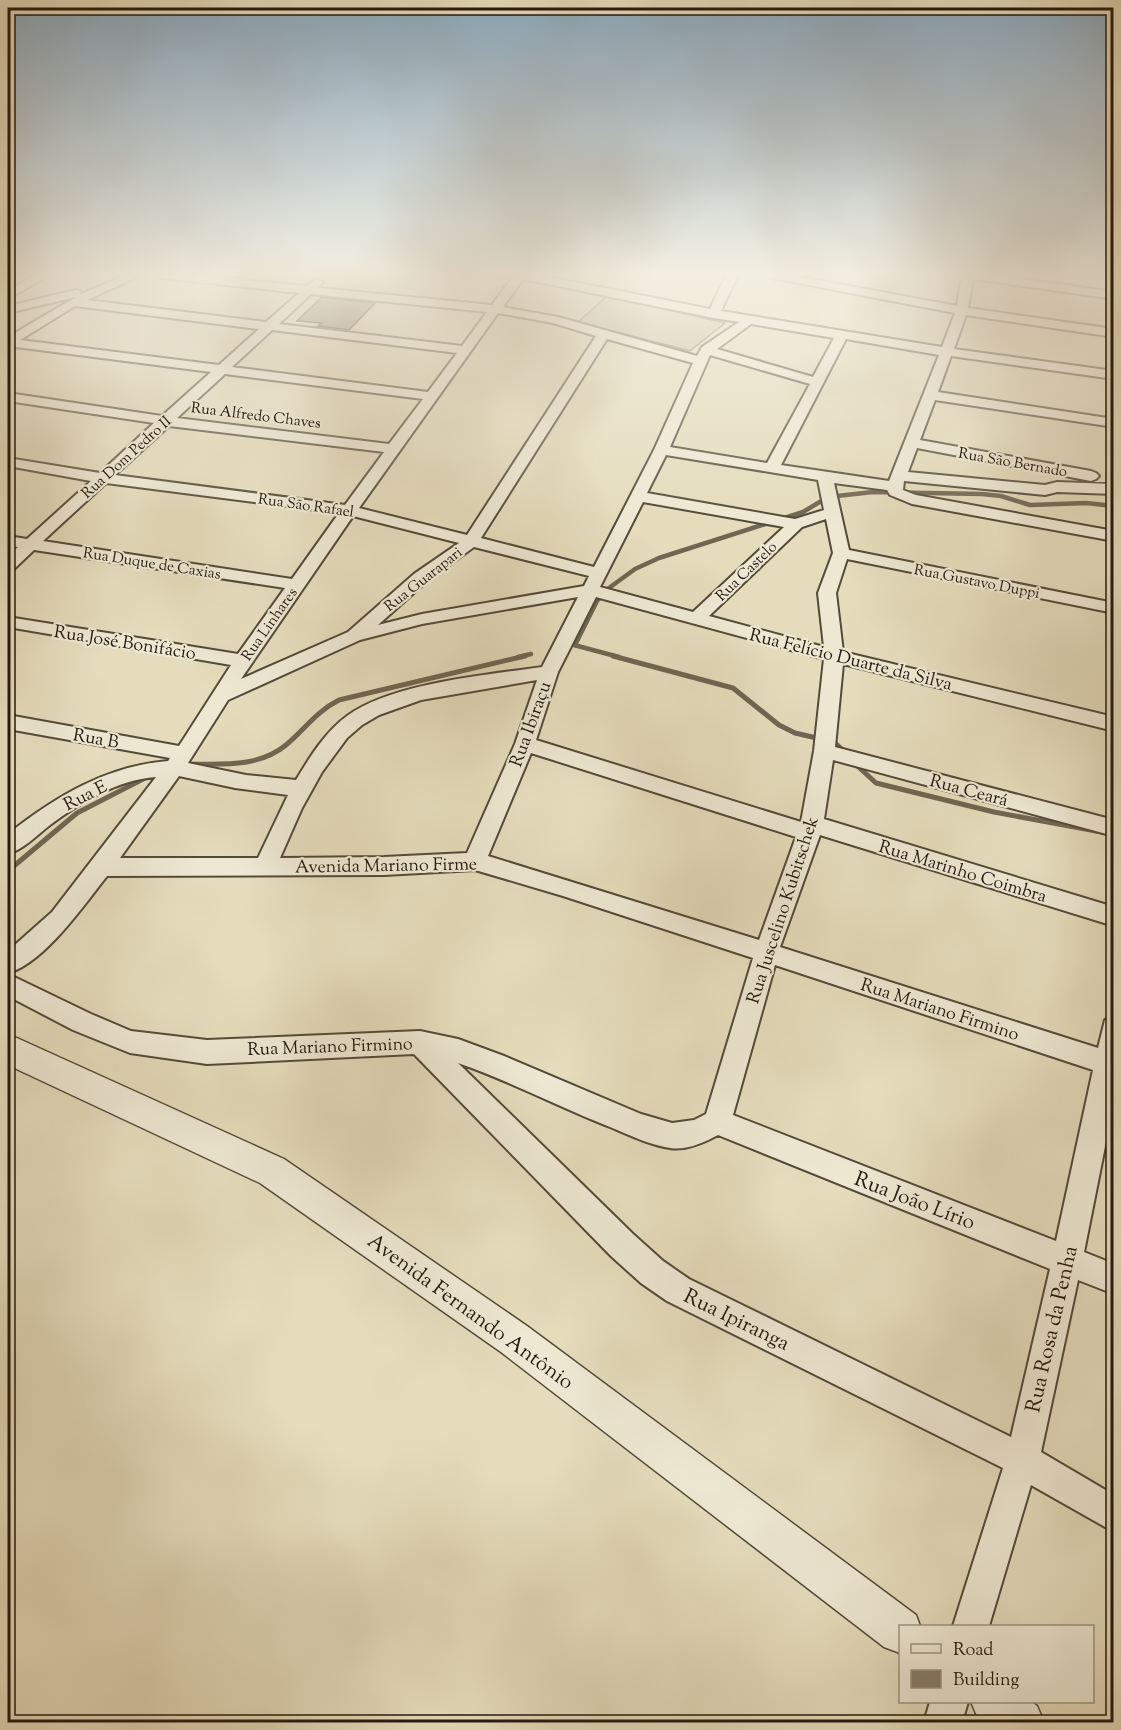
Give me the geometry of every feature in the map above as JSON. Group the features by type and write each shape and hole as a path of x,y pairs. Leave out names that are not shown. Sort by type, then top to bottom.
{"street":[{"path":"112,356 431,396"},
{"name":"Rua Dom Pedro II","path":"8,565 237,356"},
{"name":"Rua Linhares","path":"8,963 22,954 60,919 101,867 178,761 243,661 460,356"},
{"name":"Rua Guarapari","path":"222,695 354,636 420,578 470,542 590,356"},
{"name":"Rua Ibiraçu","path":"475,861 525,744 549,672 661,450 704,356"},
{"path":"707,356 817,382"},
{"path":"772,468 831,356"},
{"path":"897,485 946,356"},
{"path":"974,356 1113,375"},
{"path":"931,395 1113,423"},
{"name":"Rua Alfredo Chaves","path":"8,397 166,421 393,448"},
{"name":"Rua São Bernado","path":"913,443 1113,480"},
{"path":"661,450 825,477 897,485 1045,490 1057,486 1113,489"},
{"name":"Rua São Rafael","path":"8,462 102,478 349,510 470,542 595,581"},
{"path":"825,477 841,553"},
{"path":"897,485 912,499 1113,536"},
{"path":"638,496 796,524 833,512"},
{"name":"Rua Castelo","path":"696,619 796,524"},
{"name":"Rua Duque de Caxias","path":"8,540 297,585"},
{"name":"Rua Gustavo Duppi","path":"841,553 1113,608"},
{"name":"Rua Juscelino Kubitschek","path":"717,1122 766,954 811,829 824,751 834,656 827,593 841,553"},
{"path":"354,636 595,581"},
{"name":"Rua Felício Duarte da Silva","path":"595,581 696,619 834,656 1113,724"},
{"name":"Rua José Bonifácio","path":"8,622 243,661"},
{"path":"265,867 286,819 318,763 342,731 356,719 374,708 405,699 479,683 549,672"},
{"name":"Rua B","path":"10,726 178,761 257,784 304,788"},
{"name":"Rua Marinho Coimbra","path":"525,744 1113,917"},
{"name":"Rua Ceará","path":"824,751 1113,828"},
{"name":"Rua E","path":"8,846 48,815 79,795 106,783 178,761"},
{"name":"Avenida Mariano Firme","path":"101,867 384,866 475,861 564,887 766,954"},
{"name":"Rua Mariano Firmino","path":"766,954 1111,1064"},
{"name":"Rua Mariano Firmino","path":"8,984 82,1022 130,1042 207,1052 420,1042 458,1050 486,1060 583,1104 641,1127 672,1136 697,1132 717,1122"},
{"name":"Rua Rosa da Penha","path":"971,1625 1022,1460 1111,1064 1113,1028"},
{"name":"Rua Ipiranga","path":"420,1042 622,1245 652,1272 678,1290 1022,1460 1113,1515"},
{"name":"Avenida Fernando Antônio","path":"8,1048 26,1059 272,1171 514,1339 899,1630"},
{"name":"Rua João Lírio","path":"717,1122 1113,1279"},
{"path":"943,1722 948,1703"},
{"path":"996,1703 1021,1722"}],"waterway":[{"path":"575,645 597,601 609,588 635,569 659,558 803,512 828,497 873,492 982,494 1001,496 1030,505 1086,503 1114,506"},
{"path":"574,645 619,657"},
{"path":"518,657 531,654"},
{"path":"187,764 239,763 264,758 286,745 317,715 339,700 525,656"},
{"path":"613,656 733,688 779,725 795,733 834,742 846,753"},
{"path":"852,761 876,783 994,812 1107,833"},
{"path":"8,871 77,813 145,778"}]}
